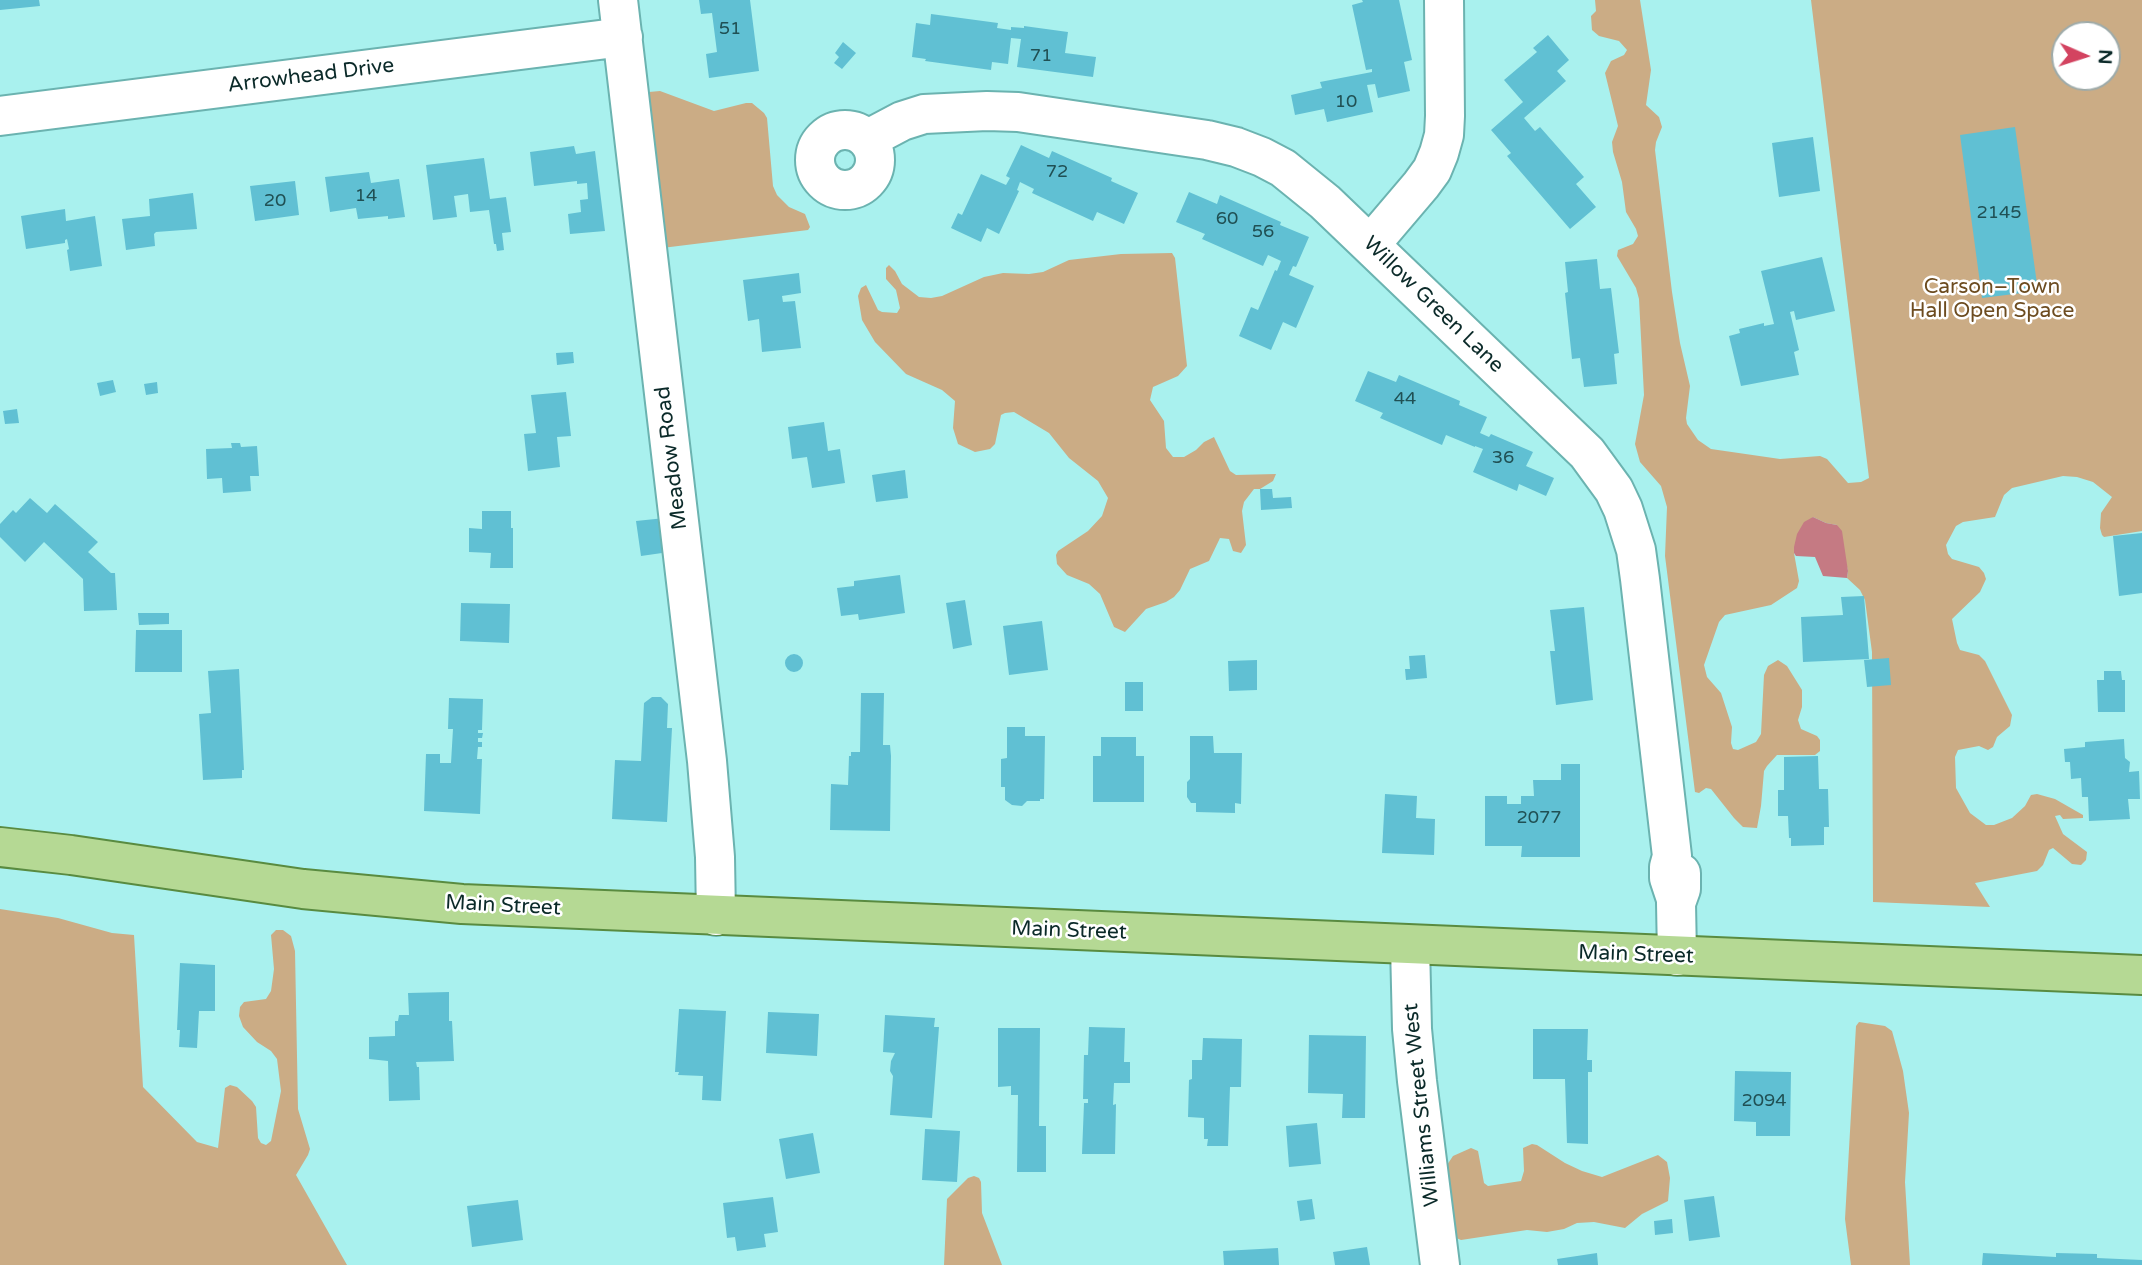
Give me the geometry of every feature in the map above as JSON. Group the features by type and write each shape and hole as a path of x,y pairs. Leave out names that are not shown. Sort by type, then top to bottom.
{"main road":[{"name":"Main Street","path":"0,847 303,889 527,908 2142,975"}],"street":[{"name":"Meadow Road","path":"618,0 707,761 715,857 716,916"},
{"path":"1370,245 1422,185 1439,153 1445,116 1444,0"},
{"name":"Arrowhead Drive","path":"0,116 623,37"},
{"name":"Willow Green Lane","path":"868,139 902,121 924,114 987,111 1207,140 1249,152 1283,168 1325,202 1587,453 1614,490 1636,550 1672,856 1669,878 1676,899 1677,956"},
{"name":"Williams Street West","path":"1410,945 1412,1029 1418,1094 1440,1265"}],"green space":[{"name":"Carson–Town Hall Open Space","path":"1595,0 1640,0 1651,70 1646,105 1659,117 1662,127 1655,150 1672,292 1690,386 1687,424 1698,440 1711,449 1780,459 1820,456 1827,459 1848,483 1869,478 1811,0 2142,0 2142,531 2104,537 2100,528 2101,513 2112,497 2093,482 2063,476 2012,488 2004,495 1995,517 1963,522 1956,526 1946,545 1952,559 1979,567 1984,573 1986,579 1980,592 1952,619 1960,650 1979,655 1985,661 2012,715 2010,726 1997,737 1993,747 1988,750 1979,746 1958,750 1955,757 1956,788 1970,813 1986,825 2012,818 2025,806 2031,795 2037,794 2055,799 2083,815 2083,818 2063,819 2060,815 2055,816 2063,834 2087,852 2086,860 2081,865 2072,864 2053,848 2049,850 2043,865 2037,871 1975,883 1990,907 1873,902 1872,652 1865,600 1860,590 1847,578 1848,571 1837,525 1813,517 1794,553 1799,581 1797,588 1771,605 1725,615 1719,622 1704,665 1707,677 1721,693 1732,727 1733,749 1738,750 1756,742 1761,734 1764,675 1768,666 1778,660 1787,666 1802,690 1802,707 1798,720 1801,729 1820,740 1820,751 1815,755 1777,755 1767,766 1764,771 1757,828 1743,827 1711,789 1695,792 1665,556 1667,507 1661,486 1640,462 1635,444 1644,395 1639,299 1636,288 1617,256 1618,250 1633,244 1638,236 1626,212 1622,182 1613,152 1612,142 1618,126 1605,73 1611,61 1624,55 1627,50 1619,41 1599,36 1592,30 1591,16 1596,11"},
{"path":"660,91 714,111 752,103 764,113 767,118 773,186 777,195 789,207 805,214 810,227 808,230 662,248 646,96 649,92"},
{"path":"1172,253 1175,258 1187,366 1178,376 1153,387 1150,400 1164,421 1166,448 1173,457 1184,457 1214,437 1230,471 1236,475 1276,474 1273,481 1260,489 1254,489 1244,502 1242,511 1246,545 1241,553 1233,551 1229,539 1220,538 1209,561 1190,569 1174,597 1146,609 1125,632 1114,627 1100,594 1089,584 1067,575 1057,564 1058,551 1088,531 1102,516 1108,498 1098,481 1069,458 1049,433 1014,412 1001,415 995,444 990,449 975,452 958,444 953,428 955,401 942,390 906,374 875,342 862,320 858,296 861,288 866,285 878,310 897,313 900,308 896,290 886,279 886,268 889,265 902,284 919,297 931,298 942,296 984,277 1003,273 1043,272 1069,260 1121,254"},
{"path":"0,909 58,918 112,933 134,935 143,1087 197,1142 218,1148 225,1088 230,1085 237,1087 256,1107 258,1138 261,1143 266,1145 271,1141 281,1091 277,1059 243,1027 239,1016 244,1002 266,999 271,991 274,969 271,935 276,930 283,930 291,936 295,951 298,1109 310,1149 296,1175 347,1265 0,1265"},
{"path":"1859,1022 1885,1026 1892,1031 1903,1071 1909,1113 1905,1182 1910,1265 1851,1265 1845,1219 1856,1026"},
{"path":"1532,1144 1565,1163 1602,1177 1658,1155 1667,1162 1670,1178 1668,1201 1642,1214 1625,1228 1594,1222 1577,1223 1547,1232 1527,1230 1461,1240 1454,1237 1445,1168 1453,1156 1471,1148 1478,1151 1484,1183 1488,1186 1521,1181 1524,1171 1523,1148"},
{"path":"974,1176 981,1182 982,1213 1002,1265 944,1265 947,1199 968,1178"}],"shaded area":[{"path":"1813,517 1837,525 1842,531 1847,578 1823,576 1815,557 1796,556 1794,553 1797,534 1804,522"}],"building":[{"path":"0,0 39,0 40,6 0,10"},
{"path":"699,0 750,0 759,71 709,78 706,54 717,52 712,13 701,14"},
{"path":"1362,0 1399,0 1412,60 1404,62 1410,91 1378,98 1375,84 1367,85 1373,112 1327,122 1324,109 1295,115 1291,95 1322,88 1320,82 1372,72 1372,69 1366,70 1352,5 1363,2"},
{"path":"931,14 998,23 997,28 1011,30 1011,27 1024,26 1068,32 1065,53 1096,57 1093,77 1017,67 1021,39 1011,38 1008,64 992,62 991,70 912,57 916,23 930,25"},
{"path":"1548,35 1569,60 1557,71 1566,81 1524,118 1535,131 1540,127 1584,177 1576,184 1596,207 1570,229 1507,156 1511,153 1491,130 1523,102 1504,80 1537,52 1533,48"},
{"path":"843,42 856,53 842,69 834,63 839,57 835,53"},
{"path":"2015,127 2038,291 1982,298 1960,135"},
{"path":"1813,137 1820,191 1779,197 1772,143"},
{"path":"1021,145 1049,158 1052,151 1138,193 1124,224 1097,212 1093,221 1032,193 1034,189 1020,182 1019,191 999,234 987,228 981,242 951,228 958,213 962,215 981,174 1006,185 1010,178 1006,176"},
{"path":"574,146 576,154 595,151 605,231 570,234 568,214 581,212 580,200 588,199 587,183 577,184 577,181 534,186 530,152"},
{"path":"484,158 490,199 506,197 511,232 502,233 504,250 497,251 494,244 489,210 470,212 468,194 454,196 457,217 433,220 426,165"},
{"path":"369,172 371,183 399,179 405,217 358,219 356,208 330,212 325,177"},
{"path":"295,181 299,215 255,221 250,186"},
{"path":"1189,192 1217,204 1220,195 1309,237 1296,267 1293,266 1289,275 1314,286 1296,328 1283,322 1271,350 1239,336 1251,307 1258,310 1281,261 1268,255 1263,266 1202,239 1205,234 1176,222"},
{"path":"193,193 197,229 156,232 155,246 126,250 122,219 150,216 149,199"},
{"path":"65,209 66,221 95,216 102,266 70,271 67,239 65,243 26,249 21,216"},
{"path":"1822,257 1835,311 1796,320 1794,311 1790,312 1799,350 1794,352 1799,375 1741,386 1729,336 1740,333 1739,329 1764,323 1764,326 1774,324 1761,271"},
{"path":"1597,259 1600,289 1611,288 1619,353 1614,354 1617,384 1584,387 1580,358 1572,359 1565,293 1568,292 1565,262"},
{"path":"799,273 801,293 782,296 783,302 795,301 801,348 762,352 759,319 748,321 743,280"},
{"path":"573,352 574,363 557,365 556,353"},
{"path":"1368,371 1396,382 1399,375 1460,401 1459,405 1487,417 1480,433 1489,437 1491,434 1533,452 1526,466 1554,478 1546,496 1519,484 1517,491 1473,472 1483,449 1446,435 1442,445 1380,418 1383,413 1355,401"},
{"path":"113,380 116,392 100,396 97,383"},
{"path":"157,382 158,393 146,395 144,384"},
{"path":"566,392 571,436 557,437 560,467 528,471 524,434 536,433 531,395"},
{"path":"17,409 19,423 5,424 3,411"},
{"path":"824,422 828,451 840,449 845,483 812,488 807,457 792,459 788,427"},
{"path":"231,443 240,443 241,447 257,446 259,476 250,476 251,491 223,493 222,478 207,479 206,449 232,448"},
{"path":"905,470 908,498 876,502 872,475"},
{"path":"1260,489 1272,489 1273,498 1291,497 1292,508 1261,510"},
{"path":"30,498 47,513 55,504 98,542 88,552 111,573 115,573 117,610 84,611 83,579 44,542 25,562 0,537 0,524 13,510 16,513"},
{"path":"482,511 511,511 513,568 490,568 491,553 469,552 469,528 482,529"},
{"path":"665,518 669,552 641,556 636,521"},
{"path":"2142,533 2142,593 2119,596 2113,536"},
{"path":"900,575 905,613 859,620 858,614 841,616 837,588 854,586 854,581"},
{"path":"1864,596 1869,659 1803,662 1801,617 1843,615 1841,597"},
{"path":"965,600 972,645 953,649 946,603"},
{"path":"461,603 510,604 509,643 460,641"},
{"path":"1584,607 1593,700 1556,705 1550,651 1555,651 1550,610"},
{"path":"138,613 169,613 169,624 139,625"},
{"path":"1042,621 1048,670 1009,675 1003,626"},
{"path":"136,630 182,630 182,672 135,672"},
{"path":"794,654 800,657 803,663 800,669 794,672 788,669 785,663 788,657"},
{"path":"1425,655 1427,678 1406,680 1405,669 1410,669 1409,656"},
{"path":"1889,658 1891,685 1867,687 1864,660"},
{"path":"1257,660 1257,690 1229,691 1228,661"},
{"path":"239,669 244,770 242,778 203,780 199,714 211,713 208,671"},
{"path":"2104,671 2121,671 2122,680 2125,680 2125,712 2098,712 2097,680 2104,680"},
{"path":"1125,682 1143,682 1143,711 1125,711"},
{"path":"861,693 884,693 883,745 890,745 891,756 890,831 830,830 831,784 848,785 849,756 851,752 860,752"},
{"path":"652,697 661,697 668,704 667,728 672,728 667,822 612,819 615,760 641,761 644,703"},
{"path":"449,698 483,699 482,730 478,730 478,733 483,733 482,738 478,738 482,747 478,747 477,759 482,759 480,814 424,811 426,754 440,754 440,763 451,763 453,729 448,729"},
{"path":"1007,727 1025,727 1025,736 1045,736 1044,799 1040,801 1027,801 1022,806 1012,805 1005,800 1005,787 1001,787 1001,759 1007,758"},
{"path":"1190,736 1213,736 1214,753 1242,753 1241,804 1235,803 1235,813 1196,812 1196,803 1191,803 1187,797 1187,782 1190,779"},
{"path":"1101,737 1136,737 1136,756 1144,756 1144,802 1093,802 1093,756 1101,756"},
{"path":"2124,739 2125,758 2130,762 2129,772 2139,771 2140,799 2128,799 2130,819 2089,821 2088,797 2082,797 2081,778 2071,779 2070,762 2065,762 2064,749 2085,747 2085,742"},
{"path":"1818,756 1819,789 1828,789 1829,827 1824,827 1824,845 1791,846 1788,816 1778,816 1778,790 1784,790 1784,757"},
{"path":"1561,764 1580,764 1580,857 1521,857 1522,846 1485,846 1485,796 1507,796 1507,804 1521,804 1521,796 1534,796 1533,780 1561,780"},
{"path":"1385,794 1417,796 1416,818 1435,819 1434,855 1382,853"},
{"path":"180,963 215,965 215,1011 199,1011 197,1048 179,1047 180,1030 177,1030"},
{"path":"449,992 454,1061 416,1062 419,1067 420,1100 389,1101 388,1061 369,1059 369,1037 395,1036 395,1021 398,1021 399,1015 409,1015 408,993"},
{"path":"679,1009 726,1011 721,1101 702,1100 703,1076 678,1075 679,1072 675,1072"},
{"path":"768,1012 819,1014 817,1056 766,1053"},
{"path":"885,1015 935,1018 934,1027 939,1027 932,1118 890,1115 893,1076 890,1071 895,1053 883,1052"},
{"path":"1089,1027 1125,1028 1124,1062 1130,1062 1130,1083 1114,1083 1115,1154 1082,1154 1084,1103 1088,1103 1088,1099 1083,1099 1084,1055 1088,1055"},
{"path":"998,1028 1040,1028 1039,1126 1046,1126 1046,1172 1017,1172 1018,1095 1011,1095 1011,1086 998,1087"},
{"path":"1533,1029 1588,1029 1587,1060 1592,1060 1592,1072 1588,1072 1588,1144 1567,1143 1565,1079 1533,1079"},
{"path":"1309,1035 1366,1036 1365,1118 1342,1118 1343,1094 1308,1093"},
{"path":"1203,1038 1242,1039 1241,1087 1230,1087 1228,1146 1207,1146 1208,1139 1204,1139 1204,1118 1188,1117 1192,1060 1202,1060"},
{"path":"1735,1071 1791,1072 1790,1136 1756,1136 1756,1122 1734,1121"},
{"path":"1317,1123 1321,1164 1289,1167 1286,1126"},
{"path":"925,1129 960,1131 957,1182 922,1180"},
{"path":"813,1133 820,1173 786,1179 779,1139"},
{"path":"1714,1196 1720,1237 1689,1241 1684,1200"},
{"path":"773,1197 778,1232 764,1234 766,1247 737,1251 735,1237 727,1238 723,1203"},
{"path":"1312,1199 1315,1219 1300,1221 1297,1201"},
{"path":"518,1200 523,1240 472,1247 467,1206"},
{"path":"1672,1219 1673,1233 1655,1235 1654,1221"},
{"path":"1367,1247 1370,1265 1335,1265 1333,1252"},
{"path":"1278,1248 1279,1265 1224,1265 1223,1251"},
{"path":"1597,1253 1598,1265 1558,1265 1557,1259"},
{"path":"1983,1253 2056,1257 2056,1253 2097,1254 2097,1258 2142,1260 2142,1265 1982,1265"}]}
